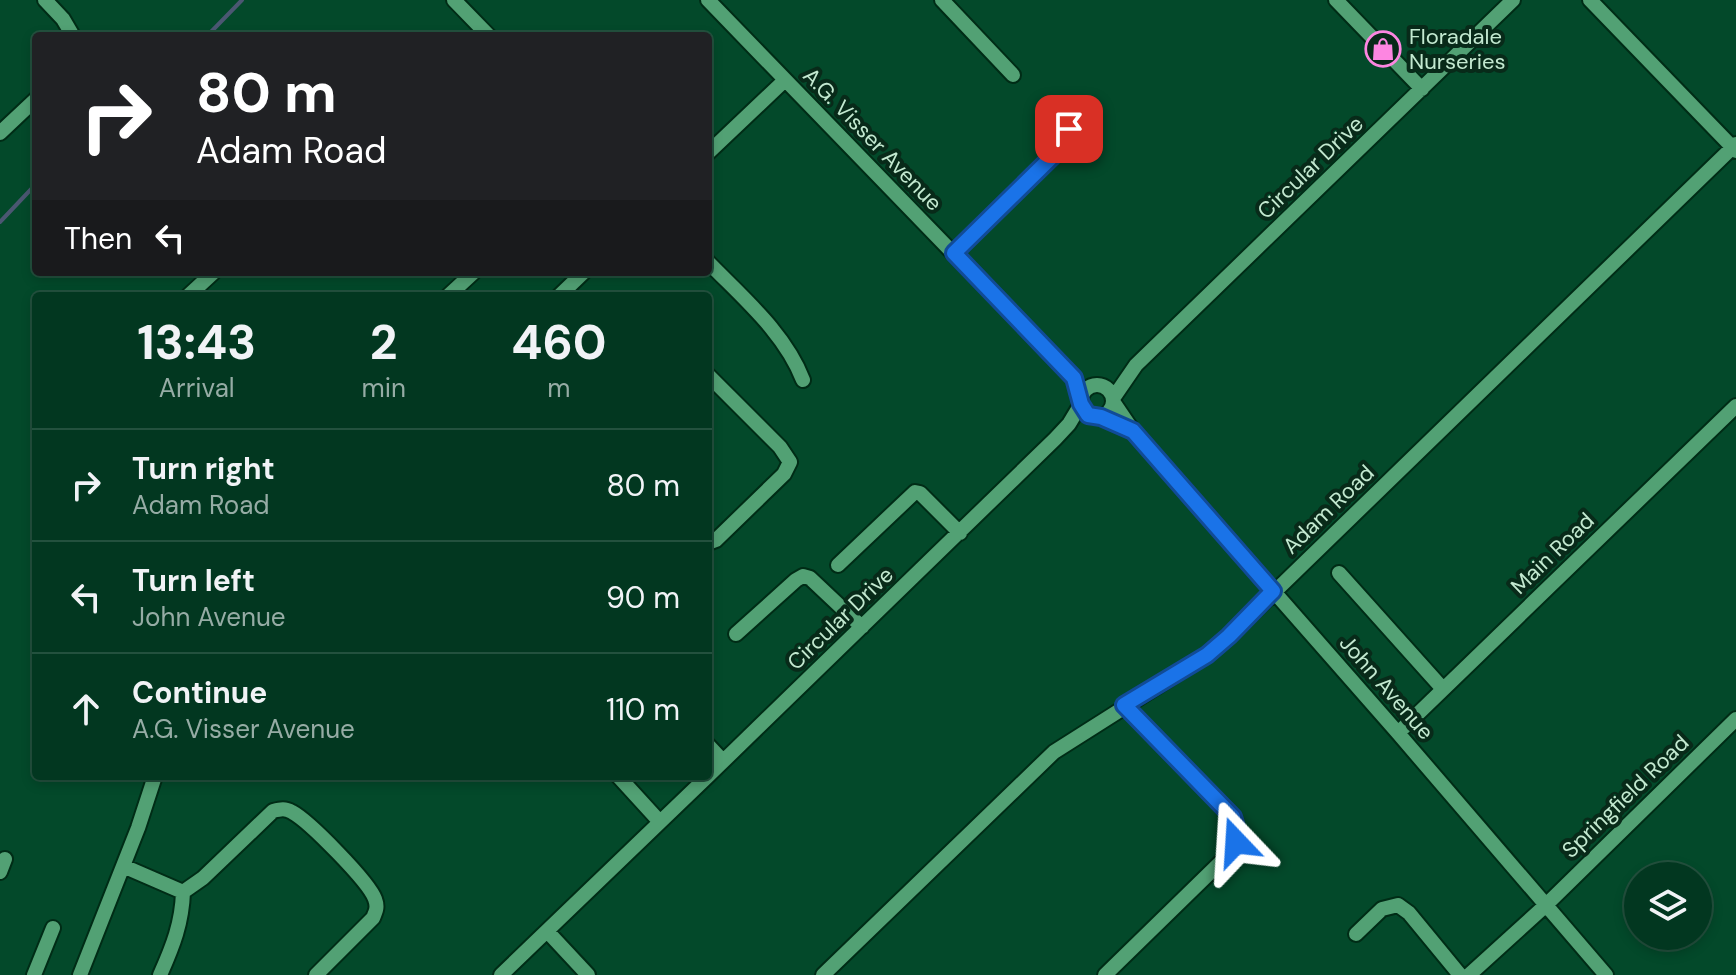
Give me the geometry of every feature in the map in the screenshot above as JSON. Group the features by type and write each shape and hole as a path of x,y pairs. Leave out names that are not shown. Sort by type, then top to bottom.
{"street":[{"path":"45,0 71,32"},
{"path":"454,0 485,32"},
{"name":"A.G. Visser Avenue","path":"708,0 1074,378 1081,401"},
{"path":"942,0 1013,75"},
{"path":"1336,0 1422,89"},
{"name":"Circular Drive","path":"1114,400 1136,365 1513,0"},
{"path":"1590,0 1735,148"},
{"path":"712,149 785,80"},
{"path":"0,133 32,103"},
{"path":"954,253 1065,144 1069,129"},
{"name":"Adam Road","path":"823,975 1054,752 1207,655 1229,636 1735,148"},
{"path":"712,266 781,338 803,380"},
{"path":"192,292 210,276"},
{"path":"452,292 470,276"},
{"path":"563,292 580,276"},
{"name":"Circular Drive","path":"1097,385 1136,365"},
{"name":"A.G. Visser Avenue","path":"1074,378 1097,385"},
{"path":"712,379 780,447 790,465 712,542"},
{"path":"1069,424 1098,418 1112,410 1114,400 1109,389 1097,385 1084,392 1081,401 1083,410 1098,418"},
{"name":"John Avenue","path":"1114,400 1133,431 1606,975"},
{"name":"Circular Drive","path":"712,772 1069,424 1081,401"},
{"name":"Main Road","path":"1398,733 1736,406"},
{"name":"John Avenue","path":"1098,418 1133,431"},
{"path":"838,565 915,492 920,493 960,533"},
{"path":"1339,573 1443,689"},
{"path":"736,634 803,576 810,578 862,627"},
{"path":"1105,975 1233,850 1237,837 1233,817 1124,705"},
{"name":"Springfield Road","path":"1469,975 1546,905 1736,719"},
{"path":"712,749 723,761"},
{"path":"80,975 154,780"},
{"path":"622,780 660,822"},
{"name":"Circular Drive","path":"501,975 704,780"},
{"path":"183,892 203,878 273,811 283,808 294,813 337,852 374,895 377,907 373,918 316,975"},
{"path":"123,866 183,892"},
{"path":"160,975 177,938 183,892"},
{"path":"1356,934 1382,909 1398,905 1409,913 1460,975"},
{"path":"34,975 53,928"},
{"path":"547,931 588,975"}],"waterway":[{"path":"211,32 242,0"},
{"path":"0,222 32,188"}],"place":[{"name":"Floradale Nurseries","path":"1383,49"}],"route":[{"path":"1069,129 1065,144 954,253 1074,378 1083,410 1095,418 1101,417 1133,431 1273,591 1207,655 1124,705 1233,817 1237,830 1236,842"}]}
